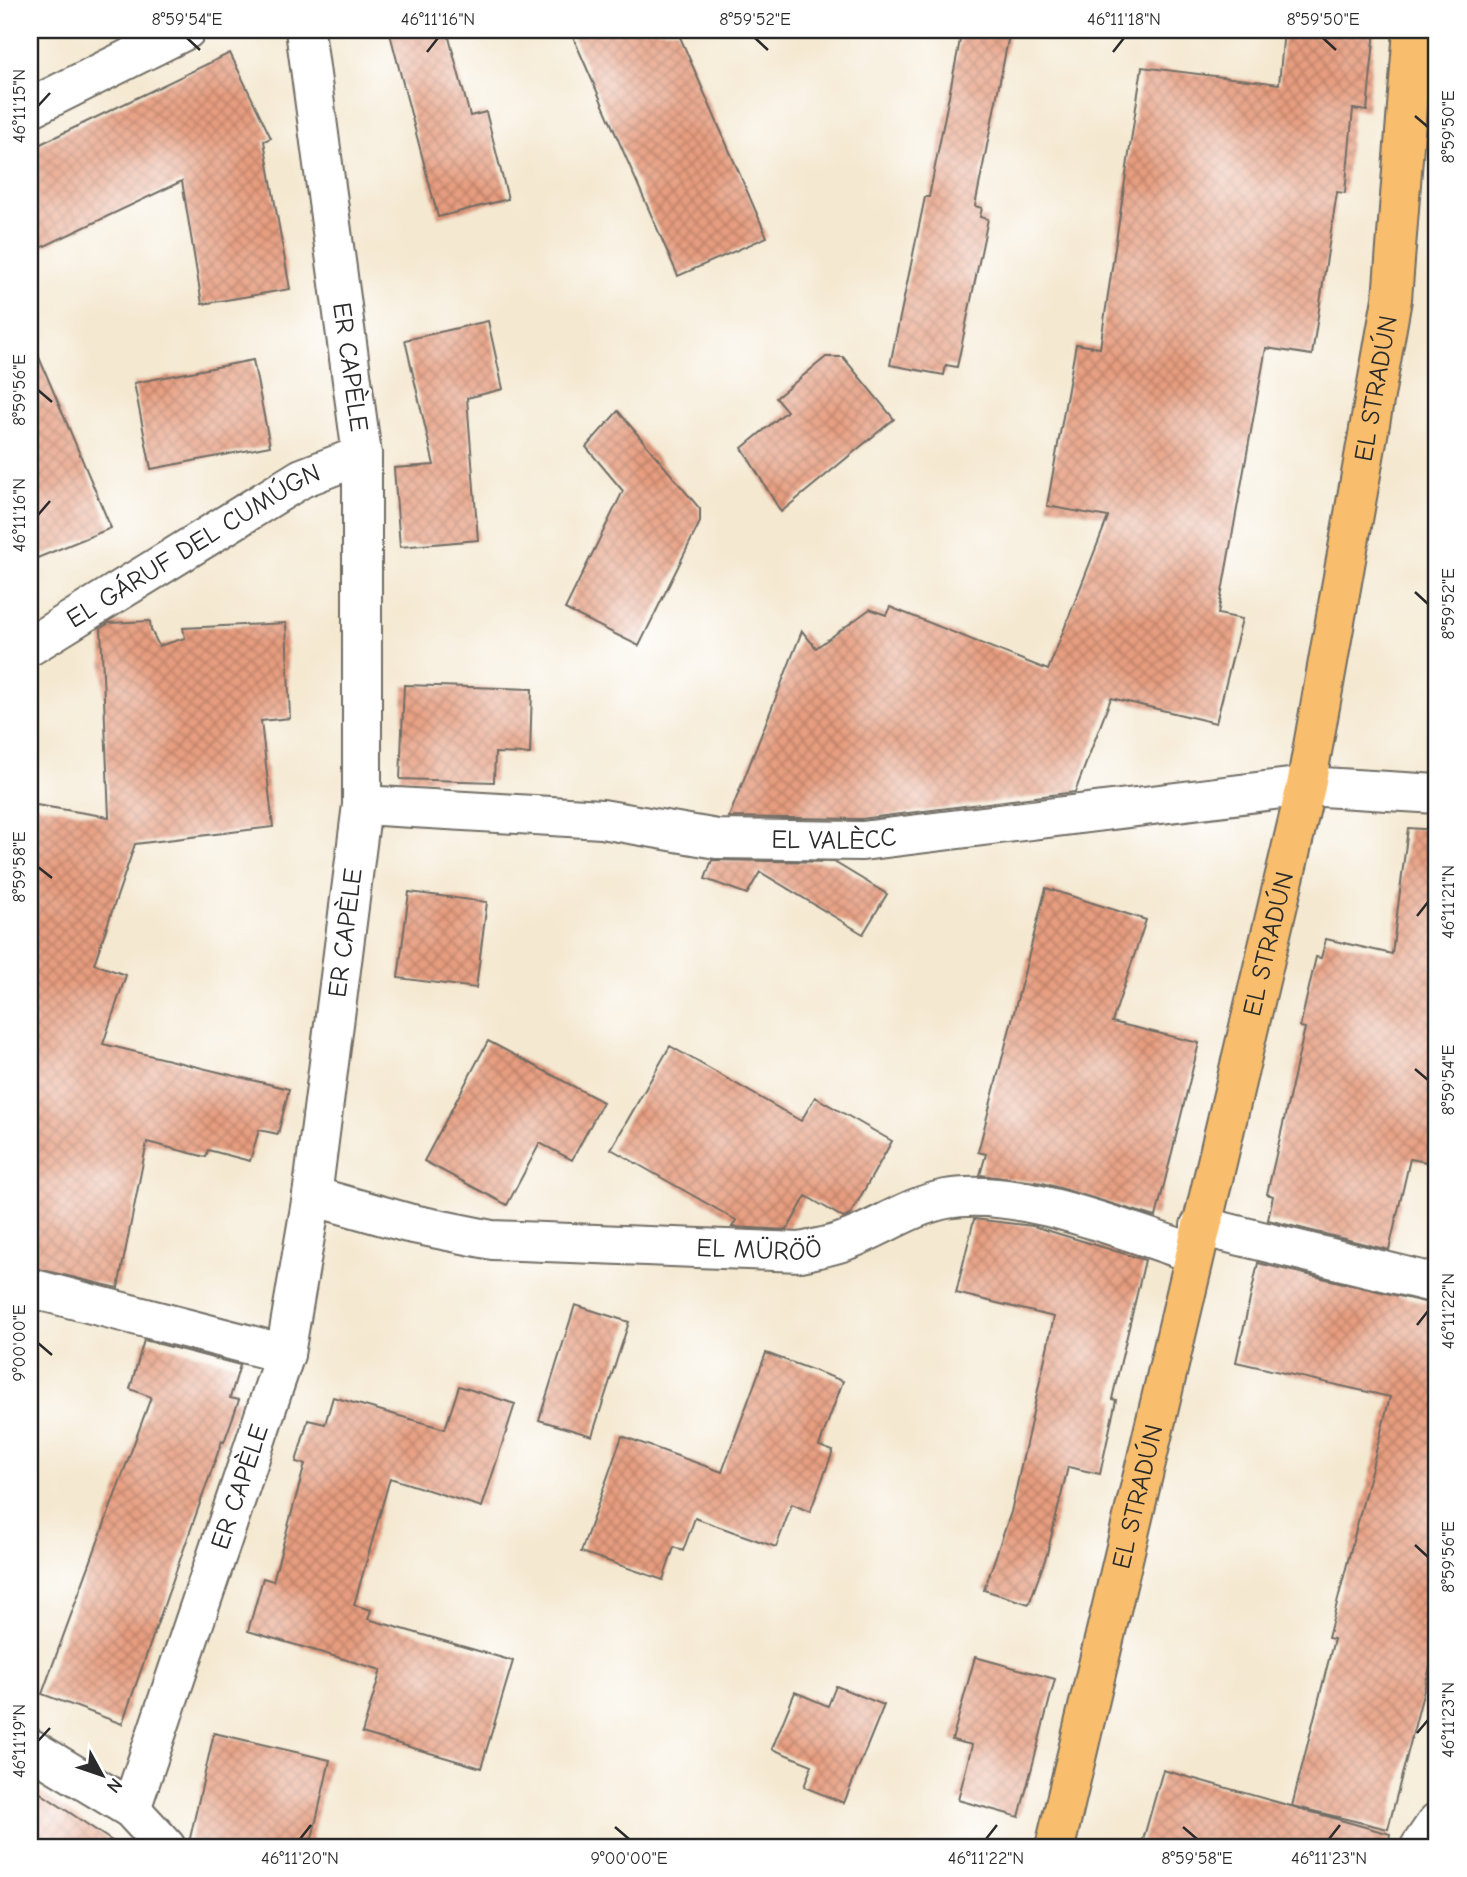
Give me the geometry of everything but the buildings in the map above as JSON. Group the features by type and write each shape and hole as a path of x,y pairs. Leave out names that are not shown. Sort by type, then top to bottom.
{"main road":[{"name":"EL STRADÚN","path":"1055,1847 1306,786 1392,299 1413,30"}],"street":[{"path":"30,108 186,30"},
{"name":"ER CAPÈLE","path":"131,1809 285,1354 312,1196 362,805 362,455 305,30"},
{"name":"EL GÁRUF DEL CUMÚGN","path":"30,646 302,478 362,455"},
{"name":"EL VALÈCC","path":"362,805 602,820 717,839 862,841 1306,786 1437,794"},
{"name":"EL MÜRÖÖ","path":"312,1196 408,1223 492,1240 801,1252 846,1241 910,1211 945,1199 979,1197 1031,1203 1197,1240 1437,1284"},
{"path":"30,1288 285,1354"},
{"path":"30,1748 131,1809 166,1847"},
{"path":"1420,1847 1437,1822"}]}
